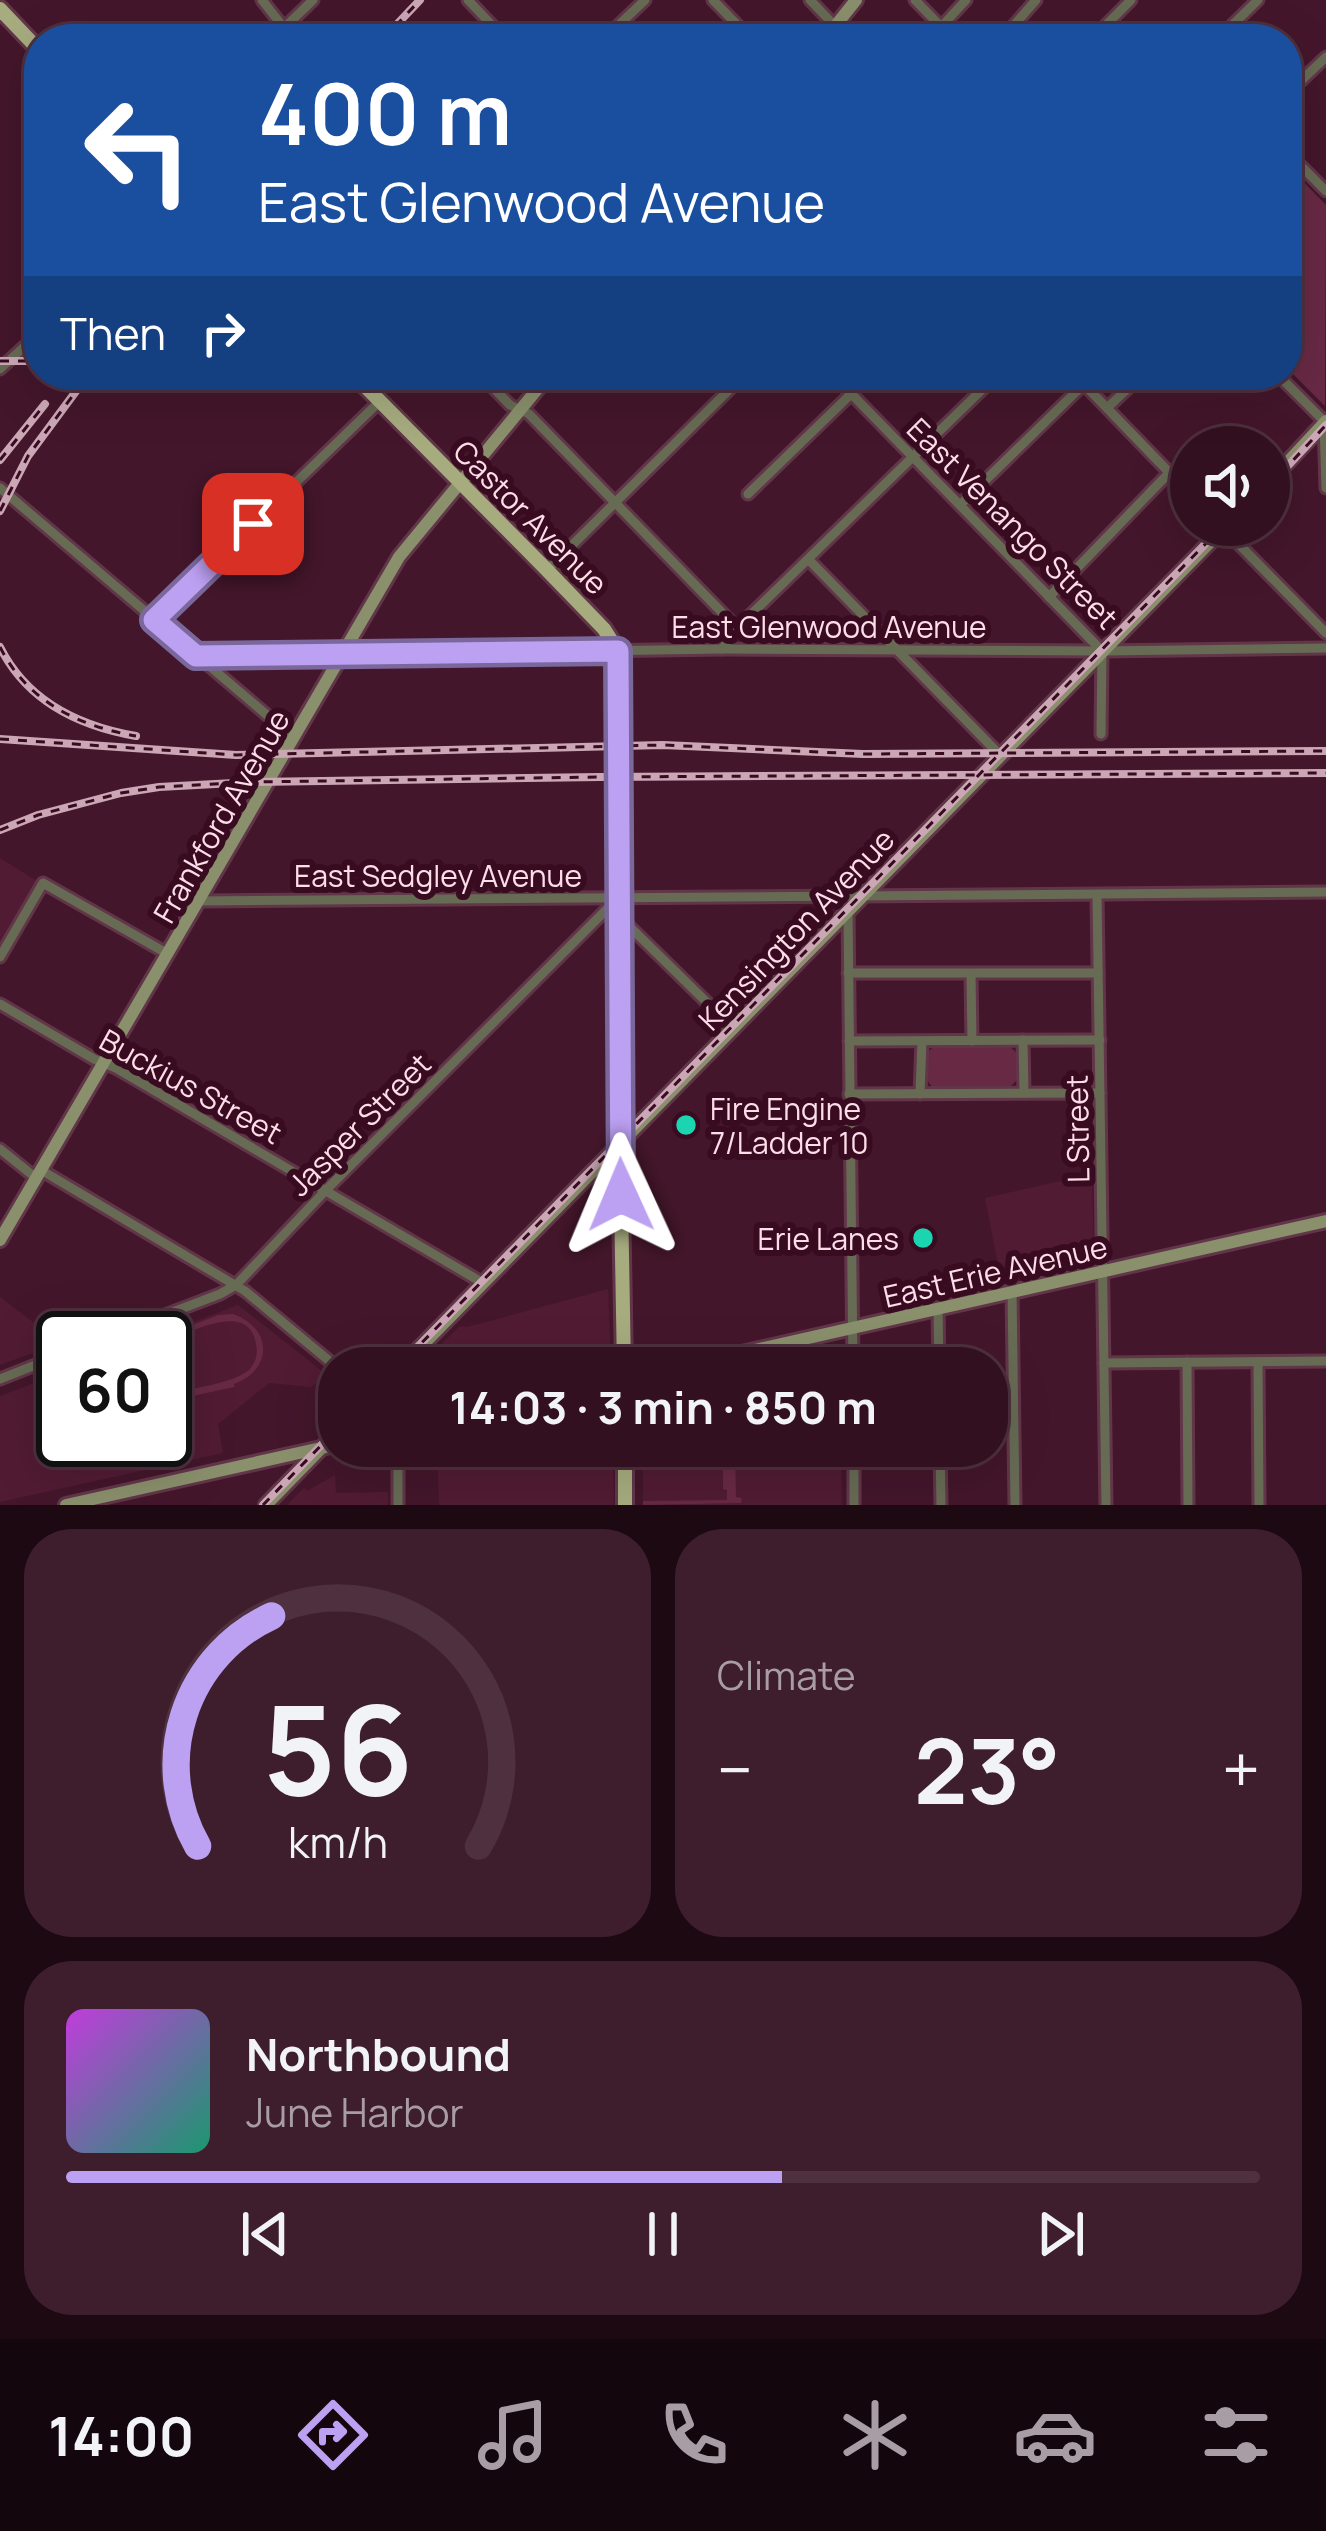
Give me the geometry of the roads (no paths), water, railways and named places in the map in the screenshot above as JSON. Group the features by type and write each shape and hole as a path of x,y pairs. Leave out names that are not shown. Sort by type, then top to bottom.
{"main road":[{"path":"838,24 856,0"},
{"path":"0,9 24,34"},
{"name":"Castor Avenue","path":"368,390 548,570 604,629 618,651"},
{"name":"Frankford Avenue","path":"0,1240 399,557 537,390"},
{"path":"1290,460 1326,422"},
{"name":"Kensington Avenue","path":"421,1347 1204,546"},
{"path":"618,651 624,1347"},
{"name":"East Erie Avenue","path":"768,1347 1326,1221"},
{"path":"66,1505 318,1449"},
{"path":"266,1505 318,1452"},
{"path":"625,1467 626,1505"}],"street":[{"path":"262,0 281,24"},
{"path":"288,24 313,0"},
{"path":"468,0 491,24"},
{"path":"621,24 645,0"},
{"path":"713,0 736,24"},
{"path":"810,0 834,24"},
{"path":"915,0 938,24"},
{"path":"945,24 966,0"},
{"path":"1015,24 1036,0"},
{"path":"1106,24 1131,0"},
{"path":"1233,24 1258,0"},
{"path":"1302,80 1326,56"},
{"path":"1315,67 1326,78"},
{"path":"1302,167 1326,191"},
{"path":"0,369 24,347"},
{"path":"496,390 521,409 737,628"},
{"path":"548,570 729,390"},
{"name":"East Venango Street","path":"847,390 1102,651 1326,648"},
{"path":"722,649 737,628 982,390"},
{"path":"960,505 1078,390"},
{"path":"1049,597 1169,473 1090,390"},
{"path":"1107,408 1126,390"},
{"path":"1293,390 1326,422 1326,488"},
{"path":"748,494 851,394"},
{"path":"154,620 379,402"},
{"path":"0,488 294,739"},
{"path":"1243,546 1326,633"},
{"path":"809,560 1000,755"},
{"name":"East Glenwood Avenue","path":"196,656 722,649 1102,651"},
{"path":"1101,734 1102,651"},
{"path":"0,957 43,884 168,954"},
{"name":"East Sedgley Avenue","path":"198,901 1326,892"},
{"name":"L Street","path":"1096,896 1106,1505"},
{"path":"618,898 628,925 733,1028"},
{"name":"Jasper Street","path":"176,1311 236,1285 618,898"},
{"path":"848,910 852,1347"},
{"path":"848,973 1098,973"},
{"path":"971,974 972,1041"},
{"name":"Buckius Street","path":"0,1004 483,1282"},
{"path":"1023,1040 1024,1093"},
{"path":"849,1041 1100,1040"},
{"path":"920,1094 922,1041"},
{"path":"849,1094 1100,1093"},
{"path":"0,1150 236,1285 318,1352"},
{"path":"1012,1292 1015,1505"},
{"path":"938,1309 939,1347"},
{"path":"1104,1363 1326,1361"},
{"path":"1187,1362 1189,1505"},
{"path":"1258,1362 1259,1505"},
{"path":"0,1378 36,1364"},
{"path":"398,1467 398,1505"},
{"path":"854,1467 854,1505"},
{"path":"940,1467 941,1505"}],"railway":[{"path":"397,24 420,0"},
{"path":"0,361 24,361"},
{"path":"0,511 28,456 77,390"},
{"path":"0,460 45,404"},
{"path":"1290,464 1326,425"},
{"path":"418,1347 1203,546"},
{"path":"0,647 24,682 56,708 136,736"},
{"path":"0,739 236,755 663,745 863,754 1326,751"},
{"path":"0,830 121,793 253,782 1326,773"},
{"path":"263,1505 318,1449"}],"place":[{"name":"Fire Engine 7/Ladder 10","path":"686,1125"},
{"name":"Erie Lanes","path":"923,1238"}]}
